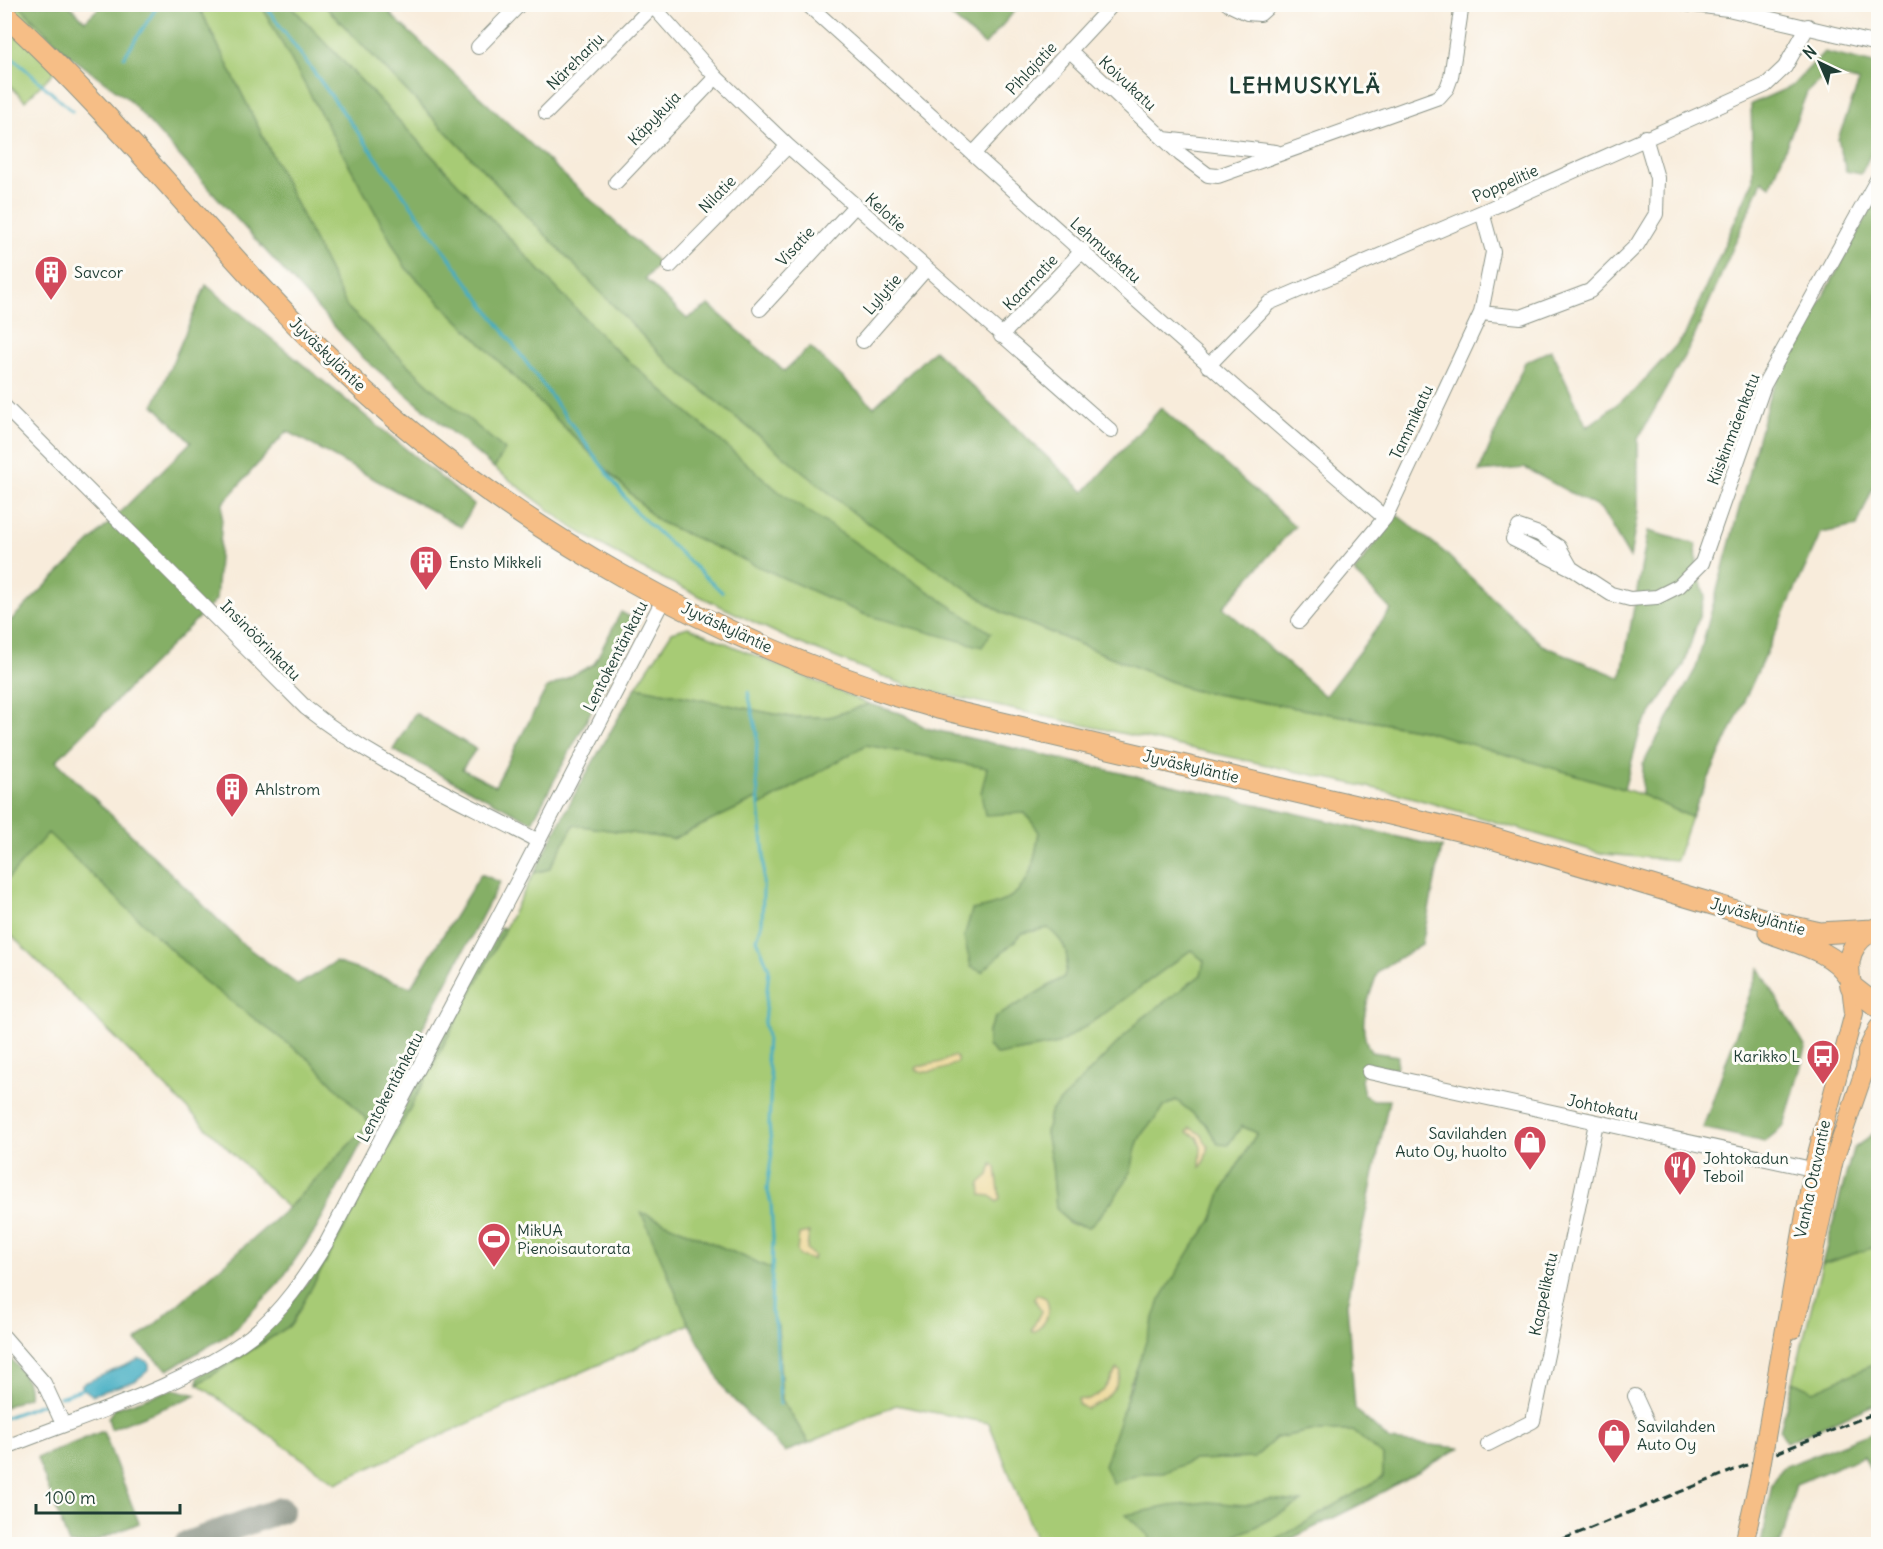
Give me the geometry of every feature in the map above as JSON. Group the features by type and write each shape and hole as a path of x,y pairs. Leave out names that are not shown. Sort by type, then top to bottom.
{"highway":[{"name":"Jyväskyläntie","path":"4,14 102,111 281,308 344,372 406,428 520,512 664,598 779,652 903,699 1488,837 1776,923 1820,933 1875,929"},
{"name":"Jyväskyläntie","path":"1645,885 1810,948 1836,961 1850,981 1878,1007"},
{"path":"1850,981 1847,962 1851,951 1860,939 1875,929"},
{"path":"1867,1064 1878,1045"}],"main road":[{"name":"Vanha Otavantie","path":"1744,1545 1779,1374 1793,1273 1822,1171 1854,1013 1850,981"},
{"name":"Vanha Otavantie","path":"1822,1171 1867,1064 1868,1051 1878,1028"}],"street":[{"path":"478,47 520,4"},
{"name":"Lehmuskatu","path":"807,4 1083,250 1208,366 1385,518"},
{"name":"Pihlajatie","path":"974,154 1113,4"},
{"path":"1228,4 1247,13 1260,14 1271,4"},
{"name":"Koivukatu","path":"1069,50 1164,139 1208,175 1218,176 1439,97 1447,88 1451,77 1462,4"},
{"path":"1686,4 1728,9 1878,44"},
{"name":"Kelotie","path":"652,6 716,77 788,146 1111,431"},
{"name":"Näreharju","path":"546,113 652,6"},
{"name":"Poppelitie","path":"1208,366 1269,303 1482,212 1645,137 1766,85 1785,67 1808,26"},
{"name":"Käpykuja","path":"616,182 716,77"},
{"path":"1480,313 1521,317 1590,291 1637,245 1656,214 1657,178 1645,137"},
{"name":"Koivukatu","path":"1164,139 1279,153"},
{"name":"Nilatie","path":"670,266 788,146"},
{"name":"Kiiskinmäenkatu","path":"1571,568 1611,594 1630,599 1657,597 1672,590 1702,563 1764,385 1878,178"},
{"name":"Visatie","path":"760,309 855,206"},
{"name":"Tammikatu","path":"1299,621 1385,518 1480,313 1493,252 1482,212"},
{"name":"Kaarnatie","path":"1001,336 1083,250"},
{"name":"Lylytie","path":"863,341 926,270"},
{"name":"Insinöörinkatu","path":"4,406 306,708 332,729 537,841"},
{"name":"Lentokentänkatu","path":"4,1448 187,1375 216,1360 252,1334 282,1305 326,1243 664,598"},
{"name":"Johtokatu","path":"1369,1072 1822,1171"},
{"name":"Kaapelikatu","path":"1488,1444 1533,1421 1596,1123"},
{"path":"4,1336 44,1383 63,1424"},
{"path":"1635,1396 1647,1422"}],"green space":[{"path":"4,5 18,5 70,56 25,101 5,80"},
{"path":"19,5 69,5 85,21 102,5 198,5 347,307 435,391 505,450 494,468 361,356 128,99 70,56"},
{"path":"198,5 261,5 406,268 658,521 863,614 778,491 609,344 290,5 324,5 669,363 859,517 1003,613 1192,690 1422,730 1642,795 1691,817 1676,860 1604,854 1400,794 910,687 791,640 641,568 573,528 494,468 504,450 435,391 347,307"},
{"path":"261,5 290,5 609,344 778,491 991,633 982,647 863,614 658,521 406,268"},
{"path":"324,5 399,5 390,14 659,263 645,279 687,319 709,305 784,371 810,347 874,407 934,350 1084,492 1161,408 1295,526 1223,607 1325,696 1391,610 1354,572 1397,515 1443,551 1542,645 1621,678 1648,531 1696,544 1697,569 1705,597 1684,665 1641,728 1624,789 1422,730 1192,690 1003,613 859,517 669,363"},
{"path":"938,5 1020,5 985,45"},
{"path":"1824,52 1878,65 1878,139 1861,174 1846,171 1838,139 1859,82 1829,72 1807,92 1771,186 1762,181 1692,342 1638,439 1638,511 1630,558 1601,509 1525,468 1479,472 1525,362 1551,350 1587,427 1634,391 1684,337 1753,180 1751,104 1792,86"},
{"path":"1878,196 1878,475 1857,526 1821,533 1691,817 1642,795 1643,764 1696,668 1770,394"},
{"path":"206,285 474,505 461,527 287,431 223,503 216,600 56,761 244,945 298,985 335,962 411,987 481,874 500,882 316,1229 279,1283 231,1333 168,1370 136,1341 288,1208 370,1123 310,1060 204,981 48,833 5,882 5,626 191,442 154,405"},
{"path":"621,612 639,622 532,822 393,750 415,713 476,749 462,769 495,786 546,689 594,664"},
{"path":"688,627 869,704 829,717 790,717 636,687 672,632"},
{"path":"636,687 790,717 829,717 869,704 903,714 926,728 1442,847 1422,944 1378,971 1365,1012 1364,1032 1371,1052 1398,1056 1396,1069 1366,1067 1361,1080 1364,1095 1372,1100 1389,1100 1347,1304 1355,1409 1390,1441 1460,1448 1365,1502 1281,1544 1269,1544 1383,1477 1383,1456 1353,1431 1310,1431 1276,1438 1254,1458 1193,1460 1163,1473 1144,1473 1113,1483 1104,1466 1160,1300 1193,1246 1212,1221 1221,1193 1257,1133 1242,1126 1228,1145 1218,1144 1206,1124 1176,1100 1163,1107 1138,1141 1131,1171 1125,1182 1089,1227 1068,1222 1056,1207 1046,1133 1050,1112 1140,1020 1201,975 1204,961 1191,950 1101,1016 1058,1044 997,1055 988,1046 988,1031 996,1017 1064,977 1067,955 1063,944 1048,928 1023,933 982,972 971,967 964,937 972,910 1003,901 1022,886 1033,864 1039,832 1025,813 985,815 981,793 987,768 866,745 760,806 758,798 673,839 574,825 549,869 534,873 572,799"},
{"path":"866,745 988,768 981,793 1025,813 1039,831 1033,863 1022,886 1003,901 972,910 982,972 1023,933 1048,928 1063,944 1067,955 1066,969 1064,977 995,1018 988,1031 988,1046 997,1055 1058,1044 1101,1016 1191,950 1204,961 1201,975 1140,1020 1050,1112 1046,1133 1056,1207 1069,1224 1089,1227 1125,1182 1131,1171 1138,1141 1163,1107 1176,1100 1206,1124 1218,1144 1228,1144 1241,1126 1257,1133 1221,1193 1212,1221 1193,1246 1130,1383 1120,1425 1113,1482 1144,1473 1163,1473 1193,1460 1254,1458 1276,1438 1310,1431 1353,1431 1383,1456 1383,1477 1274,1544 1026,1544 1036,1540 989,1423 896,1405 809,1443 782,1400 778,1327 771,1311 772,1269 642,1213 689,1324 336,1483 198,1384 291,1325 409,1110 534,873 549,869 574,825 673,839 759,798 760,806"},
{"path":"48,832 204,981 310,1060 370,1123 288,1208 5,929 5,882"},
{"path":"501,927 505,929 389,1148 386,1145 387,1139"},
{"path":"1759,968 1806,1048 1784,1126 1764,1142 1703,1128"},
{"path":"1878,1130 1878,1246 1822,1264 1853,1149"},
{"path":"378,1156 383,1158 291,1325 198,1384 198,1378 203,1373 236,1353 265,1330 309,1280 344,1221"},
{"path":"641,1212 772,1269 771,1311 778,1327 782,1400 809,1443 785,1452 726,1392 689,1324"},
{"path":"1878,1246 1877,1363 1814,1392 1793,1381 1822,1264"},
{"path":"1878,1348 1878,1403 1786,1442 1780,1430 1793,1381 1814,1391 1877,1363"},
{"path":"5,1353 25,1378 28,1397 5,1407"},
{"path":"173,1389 197,1395 111,1429 108,1418 114,1409"},
{"path":"1878,1430 1878,1487 1864,1456 1796,1484 1781,1544 1761,1544 1772,1484 1783,1467"},
{"path":"103,1431 139,1523 88,1544 69,1544 37,1458"},
{"path":"1269,1499 1302,1502 1251,1529 1213,1544 1152,1544 1149,1536 1126,1515 1170,1506 1208,1502 1245,1505"}],"sand":[{"path":"954,1056 957,1062 953,1065 931,1072 916,1070 917,1067 941,1062"},
{"path":"1190,1128 1201,1134 1208,1146 1204,1163 1200,1167 1201,1147 1197,1137 1187,1132"},
{"path":"992,1164 996,1167 1000,1199 997,1202 991,1196 981,1195 980,1183 989,1175"},
{"path":"809,1232 807,1249 814,1257 812,1260 800,1256 797,1252 799,1234"},
{"path":"1037,1294 1046,1298 1049,1308 1047,1318 1033,1332 1032,1329 1041,1311 1034,1298"},
{"path":"1117,1369 1121,1372 1117,1384 1109,1395 1086,1409 1078,1404 1078,1399 1089,1400 1103,1391"}],"water":[{"path":"140,1359 149,1362 149,1370 135,1381 92,1395 81,1387 82,1384"}],"waterway":[{"path":"124,57 159,4"},
{"path":"264,4 635,511 722,592"},
{"path":"4,50 72,111"},
{"path":"748,692 757,733 756,773 764,856 762,924 757,939 769,969 764,1023 771,1080 769,1125 772,1152 767,1188 771,1203 773,1238 771,1311 776,1325 780,1404"},
{"path":"60,1397 82,1389"},
{"path":"4,1418 45,1403"}],"taxiway":[{"path":"187,1544 281,1510"}],"railway":[{"path":"1551,1544 1878,1412"}],"place":[{"name":"Savcor","path":"51,301"},
{"name":"Ensto Mikkeli","path":"426,591"},
{"name":"Ahlstrom","path":"232,818"},
{"name":"Karikko L","path":"1823,1085"},
{"name":"Savilahden Auto Oy, huolto","path":"1530,1171"},
{"name":"Johtokadun Teboil","path":"1680,1196"},
{"name":"MikUA Pienoisautorata","path":"494,1268"},
{"name":"Savilahden Auto Oy","path":"1614,1464"}],"district":[{"name":"LEHMUSKYLÄ","path":"1305,85"}]}
